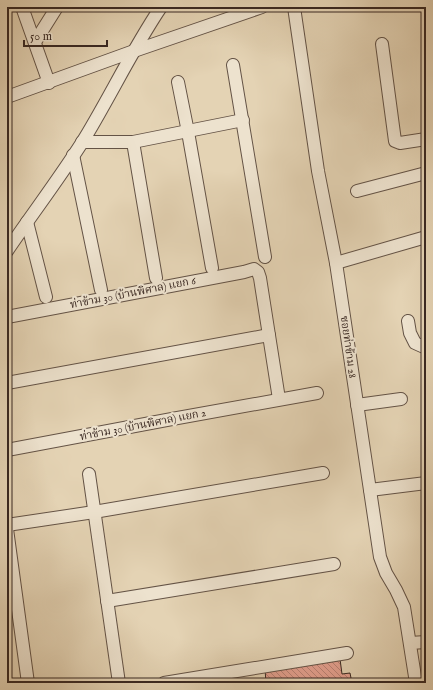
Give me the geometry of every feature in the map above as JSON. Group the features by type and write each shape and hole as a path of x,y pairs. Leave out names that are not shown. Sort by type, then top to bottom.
{"street":[{"path":"22,7 49,83"},
{"path":"35,42 57,7"},
{"path":"7,251 82,142 161,7"},
{"path":"223,7 224,20"},
{"path":"7,97 262,7"},
{"name":"ซอยท่าข้าม 28","path":"294,7 318,171 336,263 380,557 404,607 416,683"},
{"path":"382,44 395,141 400,143 426,139"},
{"path":"233,65 265,257"},
{"path":"178,82 212,268"},
{"path":"82,142 133,142 243,120"},
{"path":"133,142 156,278"},
{"path":"73,155 101,290"},
{"path":"357,191 426,173"},
{"path":"7,234 24,225"},
{"path":"24,225 46,297"},
{"path":"336,263 426,237"},
{"name":"ท่าข้าม 30 (บ้านพิศาล) แยก 6","path":"7,317 254,269 258,272 260,278 269,335"},
{"path":"408,321 410,333 415,343 426,348"},
{"path":"7,383 269,335 279,399"},
{"name":"ท่าข้าม 30 (บ้านพิศาล) แยก 2","path":"7,450 317,393"},
{"path":"357,405 401,399"},
{"path":"7,525 94,512 323,473"},
{"path":"89,474 106,601 119,683"},
{"path":"370,490 426,483"},
{"path":"7,529 28,683"},
{"path":"106,601 334,564"},
{"path":"410,643 426,642"},
{"path":"164,683 347,652"}],"building":[{"path":"340,659 342,674 350,673 352,683 266,683 265,669"}]}
